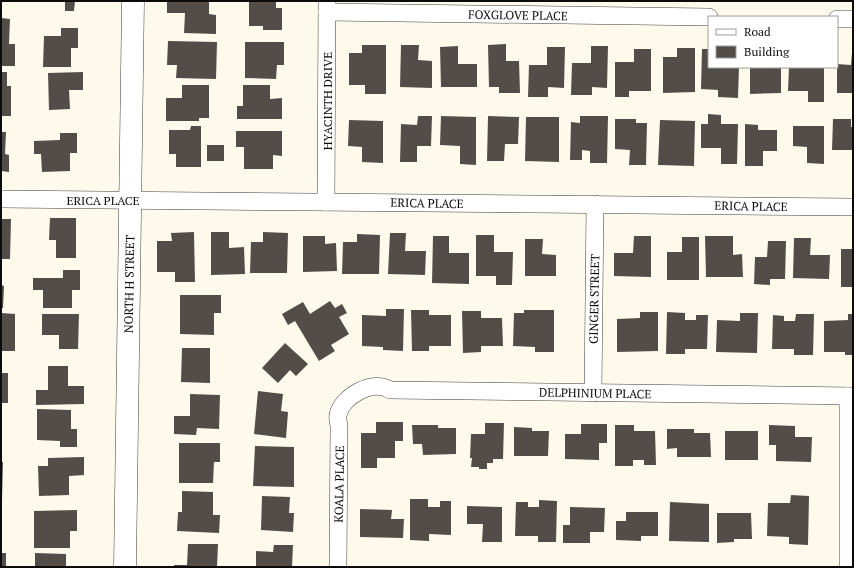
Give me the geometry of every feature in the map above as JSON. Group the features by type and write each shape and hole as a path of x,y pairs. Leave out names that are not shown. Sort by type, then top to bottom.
{"street":[{"name":"NORTH H STREET","path":"125,567 133,1"},
{"name":"FOXGLOVE PLACE","path":"327,7 708,17"},
{"name":"HYACINTH DRIVE","path":"326,202 327,7"},
{"path":"838,19 853,19"},
{"name":"ERICA PLACE","path":"1,199 853,207"},
{"name":"GINGER STREET","path":"593,393 595,204"},
{"name":"DELPHINIUM PLACE","path":"344,404 356,393 376,386 386,387 390,390 851,396"},
{"path":"848,567 851,396"},
{"name":"KOALA PLACE","path":"338,567 340,428 337,417 339,410 344,404"}],"building":[{"path":"56,1 75,1 74,11 65,11 65,2"},
{"path":"167,1 209,1 209,14 216,15 216,34 184,33 185,13 167,13"},
{"path":"249,1 276,1 276,8 282,8 282,30 263,30 263,26 249,26"},
{"path":"1,18 10,19 9,44 15,44 15,66 1,66"},
{"path":"61,28 78,28 78,48 71,48 71,67 43,67 44,36 61,36"},
{"path":"168,41 217,42 216,79 176,78 177,65 167,65"},
{"path":"245,42 284,42 284,65 277,65 276,79 245,78"},
{"path":"506,44 506,61 519,61 520,93 499,93 499,87 489,87 488,45"},
{"path":"362,45 386,45 386,94 365,94 365,85 349,85 349,53 362,53"},
{"path":"401,45 419,45 418,60 432,61 432,88 400,87"},
{"path":"458,46 458,64 477,64 477,87 441,87 440,47"},
{"path":"591,46 608,46 607,88 592,87 592,95 571,95 572,63 591,63"},
{"path":"547,47 565,47 564,88 548,87 548,97 528,97 529,65 547,65"},
{"path":"677,48 695,48 695,92 663,93 663,57 677,57"},
{"path":"634,49 651,49 651,91 629,91 629,97 615,97 615,62 634,62"},
{"path":"702,49 708,49 708,68 739,68 738,98 718,97 718,90 701,89"},
{"path":"853,53 853,93 837,93 838,64 851,65"},
{"path":"750,68 781,68 781,93 750,94"},
{"path":"789,68 824,68 824,102 808,102 808,91 788,91"},
{"path":"1,72 7,72 7,86 11,86 11,116 1,116"},
{"path":"83,72 83,90 69,90 70,109 49,110 48,73"},
{"path":"182,85 209,85 209,118 199,118 199,121 166,121 166,98 182,98"},
{"path":"243,85 270,85 270,99 282,98 282,119 237,119 237,106 243,106"},
{"path":"708,114 721,115 721,124 738,124 737,164 721,164 721,148 701,148 701,124 708,124"},
{"path":"418,116 432,116 431,146 417,146 417,162 400,162 401,124 417,125"},
{"path":"441,116 476,117 476,165 460,164 460,146 440,145"},
{"path":"488,116 519,117 518,144 505,144 504,161 487,161"},
{"path":"580,116 608,116 607,163 590,163 590,151 582,150 582,160 570,160 571,122 580,123"},
{"path":"526,117 559,117 559,162 525,161"},
{"path":"615,119 636,119 636,123 647,123 646,165 629,165 630,150 615,149"},
{"path":"833,119 851,119 851,127 853,127 853,150 832,150"},
{"path":"349,120 383,121 383,163 362,162 362,147 348,146"},
{"path":"660,120 695,121 694,166 658,165"},
{"path":"745,124 758,125 758,130 777,130 777,151 763,151 763,166 745,166"},
{"path":"191,126 201,126 201,167 176,167 176,154 169,154 169,130 190,130"},
{"path":"793,126 824,126 824,164 807,163 807,147 793,146"},
{"path":"236,131 282,131 282,156 273,155 273,169 244,169 244,147 236,147"},
{"path":"1,132 6,132 5,154 9,155 9,172 1,171"},
{"path":"60,133 77,133 77,153 70,153 70,171 42,172 41,154 34,154 34,141 60,140"},
{"path":"207,145 224,145 224,161 207,161"},
{"path":"50,218 76,218 76,258 56,258 56,240 49,240"},
{"path":"1,219 11,219 10,259 1,259"},
{"path":"194,232 195,282 175,282 175,272 157,272 157,241 172,241 171,233"},
{"path":"211,232 229,232 229,248 244,247 245,274 211,275"},
{"path":"263,232 288,233 287,273 250,273 251,242 263,242"},
{"path":"390,233 406,233 405,251 426,251 425,275 388,274"},
{"path":"357,234 380,235 379,274 342,274 343,242 357,242"},
{"path":"476,235 494,235 494,252 513,252 512,285 496,285 496,276 476,276"},
{"path":"303,236 325,236 325,244 336,243 337,271 303,272"},
{"path":"433,236 449,236 449,253 469,253 469,284 432,283"},
{"path":"634,236 651,236 651,277 614,276 614,253 633,253"},
{"path":"705,236 733,236 733,255 742,254 743,277 706,277"},
{"path":"682,237 699,237 699,280 667,280 667,252 682,252"},
{"path":"794,238 811,238 810,255 830,255 829,279 793,278"},
{"path":"525,239 543,239 542,254 556,255 556,276 525,276"},
{"path":"768,241 786,241 785,279 770,279 770,285 754,284 755,257 767,257"},
{"path":"841,249 853,249 853,287 841,287"},
{"path":"63,270 80,270 80,290 72,290 72,308 43,308 43,290 33,290 33,278 63,278"},
{"path":"1,285 4,286 3,308 1,308"},
{"path":"180,295 221,295 221,313 214,313 214,335 180,334"},
{"path":"330,301 335,308 342,304 347,313 339,317 349,334 331,345 335,351 319,361 295,321 288,325 282,314 303,302 310,314"},
{"path":"386,309 404,309 403,351 383,350 383,347 362,346 362,315 386,316"},
{"path":"411,310 429,310 429,315 451,315 451,346 429,346 429,351 412,351"},
{"path":"524,310 554,310 554,352 535,352 535,347 513,346 514,313 524,313"},
{"path":"462,311 481,311 481,318 502,318 503,346 481,346 481,352 463,353"},
{"path":"640,312 658,312 658,351 617,352 617,319 640,318"},
{"path":"667,312 685,313 685,320 696,320 696,315 708,315 707,349 685,349 685,354 666,354"},
{"path":"1,313 15,314 15,351 1,351"},
{"path":"740,313 758,313 757,353 716,352 717,320 740,321"},
{"path":"42,314 79,314 78,349 59,349 59,335 42,335"},
{"path":"796,314 814,314 813,355 794,355 794,349 772,349 773,315 784,316 784,321 795,321"},
{"path":"848,314 853,314 853,355 845,355 845,352 824,352 824,321 848,320"},
{"path":"285,343 308,364 296,376 290,370 278,383 262,368"},
{"path":"182,348 210,348 210,383 181,382"},
{"path":"48,366 68,366 68,386 84,386 84,404 36,405 36,390 48,390"},
{"path":"1,373 8,373 8,403 1,403"},
{"path":"258,391 283,394 281,411 288,412 286,438 254,434"},
{"path":"190,394 220,395 219,429 197,428 196,435 174,434 174,416 190,416"},
{"path":"37,409 71,410 71,429 77,429 77,447 60,447 60,441 37,440"},
{"path":"376,422 403,422 403,441 395,441 395,458 377,458 377,468 361,468 361,433 376,433"},
{"path":"485,423 504,423 503,459 493,459 493,463 487,463 487,469 479,469 479,467 471,467 471,434 485,434"},
{"path":"581,424 607,424 607,443 599,443 599,460 565,459 565,434 581,434"},
{"path":"412,425 438,425 438,428 456,428 456,454 423,455 422,444 413,444"},
{"path":"615,425 634,425 634,431 655,431 656,465 644,465 644,460 633,460 633,466 615,466"},
{"path":"769,425 795,426 795,437 812,437 811,462 776,461 776,445 769,445"},
{"path":"514,427 532,428 532,431 549,431 548,456 514,456"},
{"path":"667,429 694,429 694,433 710,433 711,457 677,457 677,448 667,449"},
{"path":"725,431 758,431 758,460 725,460"},
{"path":"179,443 220,443 220,462 214,462 213,483 179,483"},
{"path":"255,446 294,447 294,487 253,486"},
{"path":"84,457 84,475 69,476 69,495 39,496 38,466 48,466 48,458"},
{"path":"1,462 3,462 2,500 1,500"},
{"path":"182,491 213,492 213,515 220,515 219,533 177,531 178,512 182,512"},
{"path":"791,495 809,496 808,545 789,544 789,537 767,536 768,503 790,503"},
{"path":"262,496 290,497 289,513 294,513 293,532 261,530"},
{"path":"410,499 428,499 428,507 440,507 440,501 451,501 451,535 429,534 429,541 410,540"},
{"path":"539,500 557,501 556,542 538,542 538,536 515,536 516,502 528,502 528,507 539,507"},
{"path":"670,502 709,504 709,542 669,541"},
{"path":"467,506 502,507 502,542 482,542 483,524 467,524"},
{"path":"570,507 605,508 604,532 590,532 590,543 563,543 563,525 570,525"},
{"path":"360,509 392,510 391,519 404,519 403,538 360,537"},
{"path":"77,510 77,531 70,531 70,548 34,548 34,511"},
{"path":"626,512 658,512 658,536 641,536 641,541 616,540 616,521 626,521"},
{"path":"717,513 751,513 752,539 734,539 734,542 717,543"},
{"path":"188,544 218,544 217,567 174,567 174,565 187,565"},
{"path":"274,545 293,545 292,567 256,567 256,551 273,552"},
{"path":"1,553 6,553 6,567 1,567"},
{"path":"35,553 66,554 66,567 35,567"}]}
